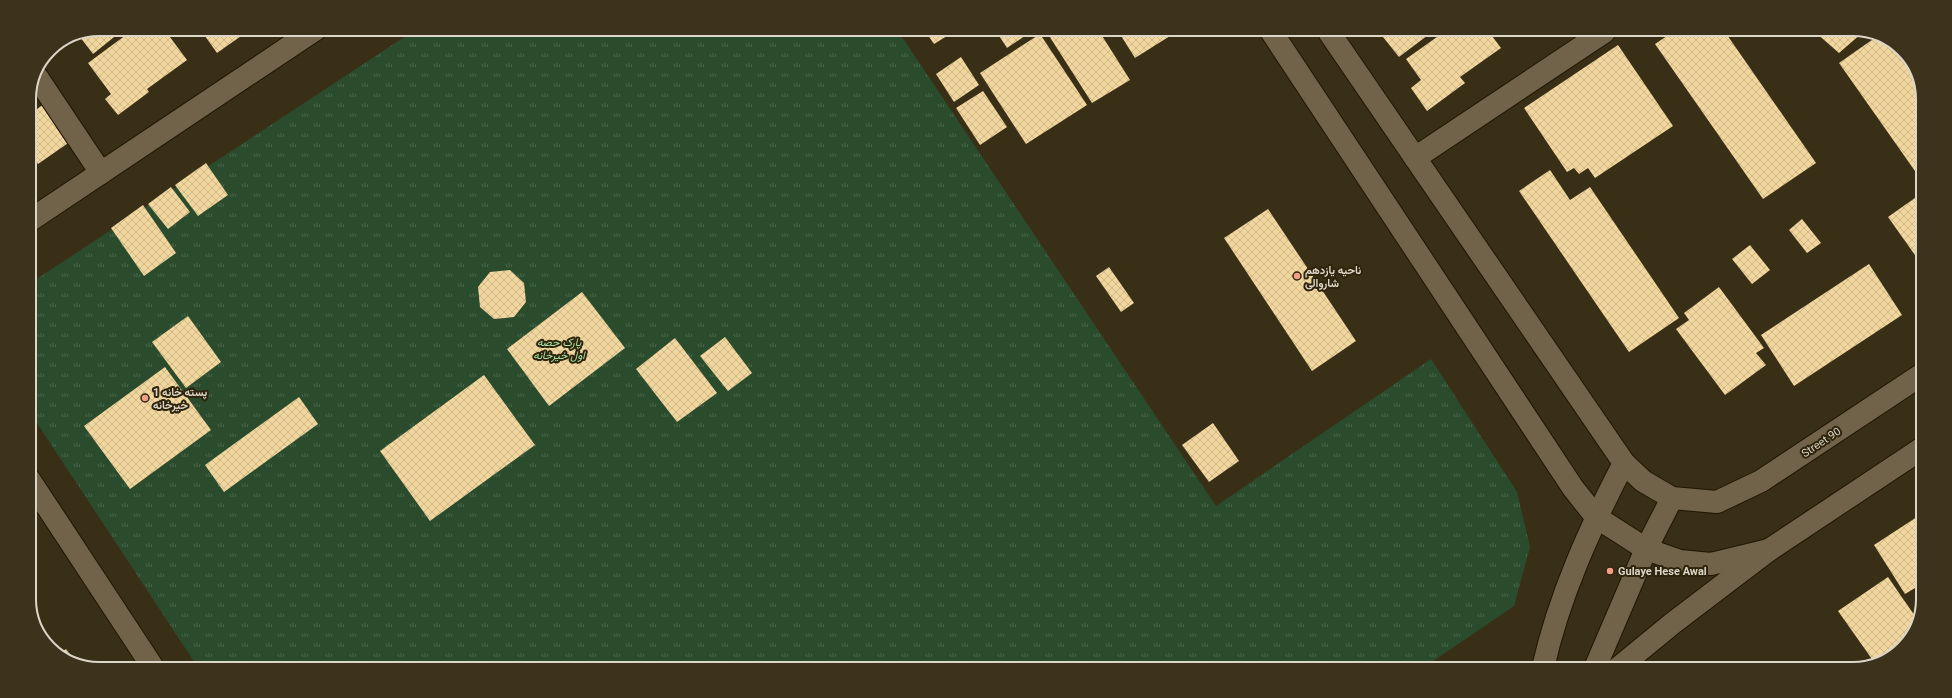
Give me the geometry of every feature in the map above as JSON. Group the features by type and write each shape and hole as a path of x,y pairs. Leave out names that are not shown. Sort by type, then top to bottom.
{"main road":[{"path":"36,216 306,36"},
{"path":"1274,36 1572,488 1596,517 1646,549 1680,561 1711,564 1769,550"},
{"path":"1332,36 1624,463 1643,481 1672,498 1646,549 1598,662"},
{"path":"1415,158 1598,36"},
{"path":"39,80 101,173"},
{"name":"Street 90","path":"1672,498 1717,502 1762,481 1916,378"},
{"path":"1624,662 1769,550 1916,452"},
{"path":"1544,662 1548,644 1566,590 1596,517 1624,463"},
{"path":"36,490 149,662"}],"green space":[{"name":"پارک حصه اول خیرخانه","path":"406,36 901,36 1216,506 1431,359 1517,492 1530,547 1514,606 1432,662 194,662 36,422 36,279"}],"building":[{"path":"115,36 93,54 81,39 86,37"},
{"path":"125,36 169,36 187,60 147,89 149,92 118,115 105,99 111,94 88,63"},
{"path":"205,36 241,36 217,53"},
{"path":"928,36 947,36 934,44"},
{"path":"999,36 1025,36 1007,48"},
{"path":"1037,36 1041,36 1087,105 1026,144 980,73"},
{"path":"1049,36 1102,36 1130,80 1092,103"},
{"path":"1121,36 1170,36 1135,58"},
{"path":"1382,36 1427,36 1399,57"},
{"path":"1438,36 1492,36 1501,48 1460,77 1465,83 1427,111 1411,88 1421,80 1406,59"},
{"path":"1667,36 1728,36 1816,163 1763,199 1655,44"},
{"path":"1819,36 1858,36 1839,53"},
{"path":"1873,39 1881,42 1895,52 1908,67 1915,86 1916,95 1916,172 1839,63"},
{"path":"1618,45 1673,126 1595,178 1588,168 1579,174 1574,168 1567,172 1524,108"},
{"path":"961,57 979,85 954,102 936,74"},
{"path":"983,91 1007,127 980,145 956,108"},
{"path":"48,101 74,139 38,164 36,161 36,110"},
{"path":"206,163 228,195 198,216 175,185"},
{"path":"1550,170 1570,200 1590,187 1679,318 1629,352 1519,191"},
{"path":"171,187 190,212 168,229 148,204"},
{"path":"1916,197 1916,257 1888,217"},
{"path":"143,205 176,253 144,276 111,228"},
{"path":"1268,209 1356,341 1312,371 1224,238"},
{"path":"1802,219 1821,243 1807,253 1789,230"},
{"path":"1750,245 1770,270 1752,284 1732,259"},
{"path":"1869,264 1902,315 1794,386 1761,335"},
{"path":"1109,267 1134,303 1121,312 1096,276"},
{"path":"510,270 524,283 526,302 514,317 494,319 480,307 478,287 490,272"},
{"path":"1719,287 1764,348 1756,353 1766,365 1725,395 1676,329 1689,320 1684,313"},
{"path":"582,292 625,348 549,406 507,349"},
{"path":"188,316 221,362 186,388 152,342"},
{"path":"725,337 752,373 728,391 700,356"},
{"path":"675,338 717,393 677,422 636,369"},
{"path":"165,367 211,430 130,489 84,426"},
{"path":"484,375 535,445 430,521 380,451"},
{"path":"299,397 318,424 224,492 205,465"},
{"path":"1213,423 1239,461 1209,482 1182,445"},
{"path":"1916,518 1916,587 1905,594 1874,545"},
{"path":"1888,577 1914,615 1910,627 1898,644 1881,656 1872,659 1838,611"},
{"path":"66,649 71,656 67,654 63,651"}],"place":[{"name":"ناحیه یازدهم شاروالی","path":"1297,276"},
{"name":"1 پسته خانه خیرخانه","path":"145,398"},
{"name":"Gulaye Hese Awal","path":"1610,571"}]}
